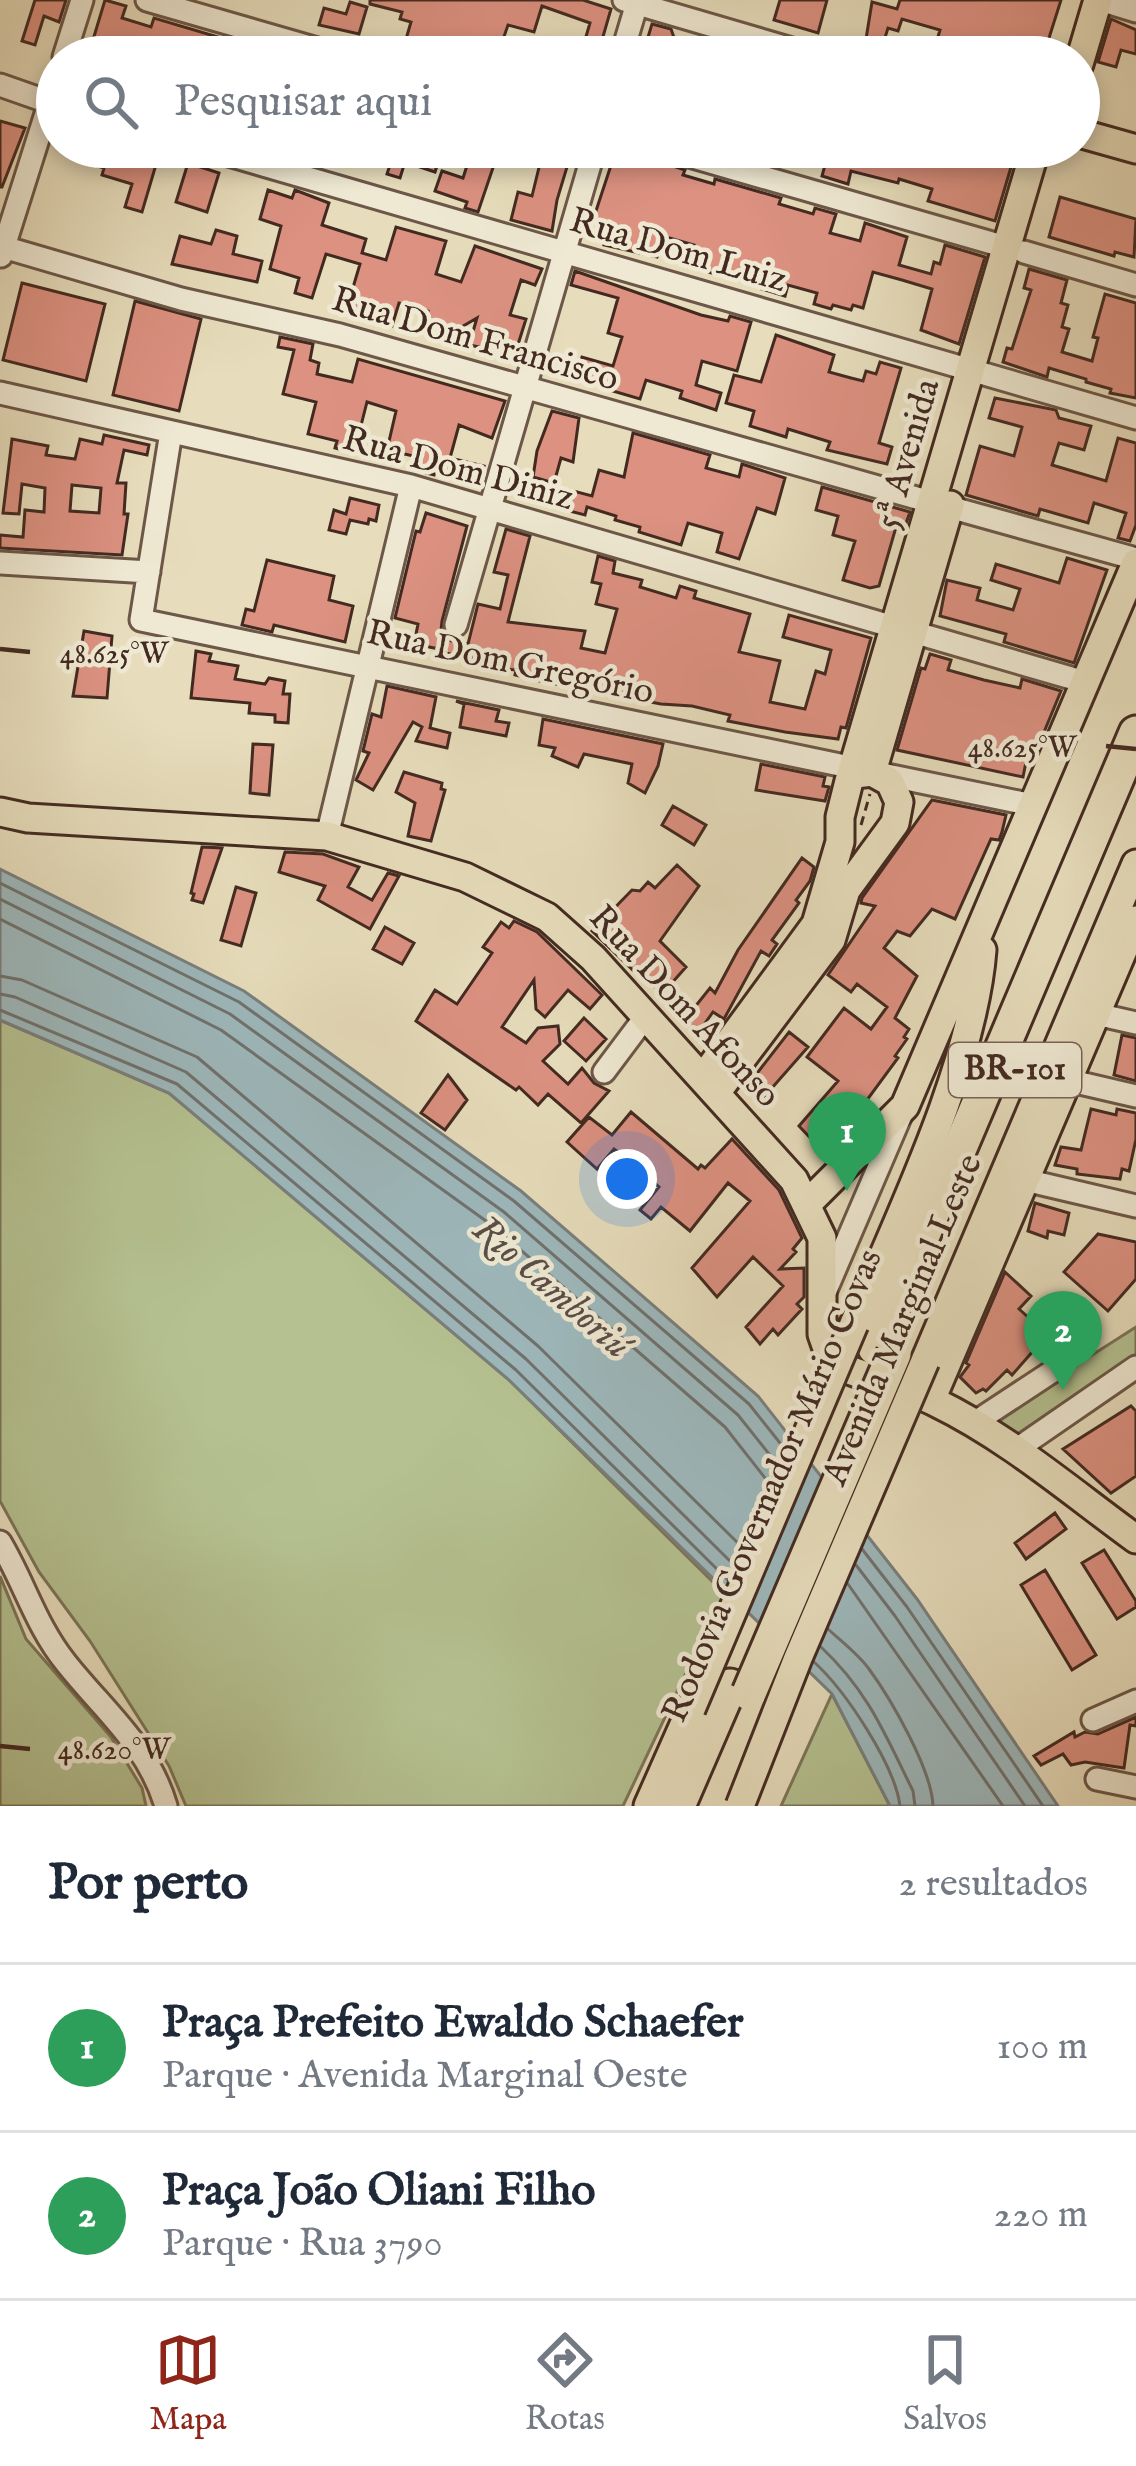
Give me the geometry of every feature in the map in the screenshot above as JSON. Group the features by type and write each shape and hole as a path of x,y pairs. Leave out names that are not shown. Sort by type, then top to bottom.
{"highway":[{"name":"Rodovia Governador Mário Covas","path":"884,1353 1136,733"},
{"name":"Rodovia Governador Mário Covas","path":"678,1806 739,1690 1136,786"},
{"name":"Rodovia Governador Mário Covas","path":"700,1806 739,1690"}],"main road":[{"path":"1068,36 1079,0"},
{"path":"1088,36 1099,0"},
{"path":"1100,139 1136,149"},
{"name":"5ª Avenida","path":"1015,250 1032,168"},
{"name":"5ª Avenida","path":"863,773 1015,250 1046,168"},
{"path":"808,1203 905,1106 1136,561"},
{"path":"863,773 890,782 899,802 895,824 847,890 831,940 710,1085 810,936 840,842 840,817 863,773"},
{"name":"Rua Dom Afonso","path":"0,812 28,818 327,836 465,877 532,908 566,933 646,1016 773,1155 808,1203 822,1238 822,1334 830,1357 839,1366 884,1353"},
{"path":"840,842 844,850 859,856 874,850"},
{"name":"Avenida Marginal Leste","path":"740,1806 798,1658 884,1353 1136,864"},
{"name":"Avenida Marginal Leste","path":"931,1400 1136,920"},
{"path":"648,1806 691,1709 884,1353 974,1003 983,922"},
{"path":"884,1353 931,1400 1016,1449 1130,1527"}],"street":[{"path":"71,36 82,0"},
{"path":"147,0 272,36"},
{"path":"1099,0 1136,11"},
{"path":"626,36 633,1 749,36"},
{"path":"0,86 36,98"},
{"path":"1,251 36,152"},
{"name":"Rua Dom Luiz","path":"274,168 1136,418"},
{"path":"456,625 589,168"},
{"path":"731,168 1136,285"},
{"name":"Rua Dom Francisco","path":"1,251 340,335 1136,561"},
{"name":"Rua Dom Diniz","path":"0,393 411,486 1085,682"},
{"path":"0,563 149,572 171,432"},
{"path":"327,836 411,486"},
{"name":"Rua Dom Gregório","path":"149,572 141,620 1033,805"},
{"path":"1096,1014 1136,1023"},
{"path":"604,1072 646,1016"},
{"path":"1067,1080 1136,1096"},
{"path":"824,1296 905,1106"},
{"path":"1025,1180 1136,1206"},
{"path":"1016,1449 1136,1367"},
{"path":"974,1423 1056,1369"},
{"path":"0,1542 38,1622 66,1664 123,1725 147,1759 166,1806"},
{"path":"1093,1720 1136,1700"},
{"path":"1097,1779 1136,1787"}],"green space":[{"path":"0,1020 169,1093 508,1379 730,1599 713,1616 623,1806 186,1806 169,1766 90,1641 39,1572 0,1501"},
{"path":"1136,1327 1136,1358 1016,1440 987,1422"},
{"path":"0,1576 26,1639 111,1737 142,1788 146,1806 0,1806"},
{"path":"832,1694 890,1806 781,1806"}],"water":[{"name":"Rio Camboriú","path":"0,869 244,991 521,1191 758,1396 917,1599 1058,1806 890,1806 832,1694 508,1379 169,1093 0,1020"}],"building":[{"path":"35,0 66,0 59,22 44,16 35,45 22,41"},
{"path":"105,0 126,6 122,18 151,27 154,18 215,36 94,36"},
{"path":"370,0 583,0 611,9 603,36 586,36 590,23 542,6 534,32 508,25 504,36 407,36 411,22 400,19 402,12 370,4"},
{"path":"780,0 827,0 818,33 774,20"},
{"path":"900,0 1061,0 1050,36 938,36 940,30 902,19 898,31 888,28 886,36 866,36 872,2 897,9"},
{"path":"350,2 367,7 359,34 319,25 324,8 346,14"},
{"path":"1111,19 1136,30 1136,54 1121,50 1116,67 1100,63"},
{"path":"652,24 671,29 673,36 648,36"},
{"path":"0,121 25,128 2,187 0,187"},
{"path":"104,168 155,168 142,212 125,207 132,184 102,175"},
{"path":"186,168 219,173 207,212 176,202"},
{"path":"389,168 403,168 400,178 387,174"},
{"path":"466,168 493,168 478,212 465,208 467,202 435,191 442,171 463,178"},
{"path":"539,168 567,168 552,231 511,220 518,192 532,196"},
{"path":"610,168 679,168 685,170 683,175 781,198 779,204 813,214 815,208 836,214 830,233 860,241 865,223 907,237 899,265 931,274 934,262 940,264 945,245 985,257 959,344 921,330 932,289 873,272 863,308 833,305 831,309 814,304 817,293 788,285 785,296 688,267 694,245 663,236 657,257 604,245 610,225 593,220"},
{"path":"824,168 1011,168 995,221 928,201 932,189 899,179 898,183 851,171 848,184 822,176"},
{"path":"268,190 292,198 295,190 329,203 322,225 366,239 362,253 386,260 396,227 446,241 436,274 461,282 475,246 542,269 535,285 521,280 510,315 526,319 515,354 469,345 477,318 453,332 450,326 434,321 423,329 428,311 399,303 392,326 341,311 345,300 349,301 360,264 326,254 312,298 295,293 299,278 270,269 281,226 260,219"},
{"path":"1060,197 1136,219 1134,257 1115,252 1114,256 1049,237"},
{"path":"216,230 237,236 233,254 262,261 257,282 172,264 180,236 211,244"},
{"path":"1029,269 1067,280 1061,303 1068,305 1062,327 1069,329 1062,352 1092,361 1105,294 1136,303 1136,398 1110,393 1111,389 1049,368 1047,377 1003,362 1007,348 1012,349 1031,290 1024,288"},
{"path":"575,271 701,315 751,322 737,371 702,361 696,385 721,393 716,410 680,398 682,391 646,380 640,399 577,374 582,357 613,366 622,337 608,333 618,298 571,285"},
{"path":"22,283 105,304 86,381 3,360"},
{"path":"135,301 201,319 179,411 113,395"},
{"path":"776,335 834,355 829,372 851,378 863,381 866,371 876,374 880,362 901,368 879,443 892,447 887,464 827,450 830,442 788,429 786,437 750,426 754,411 726,403 734,375 761,382"},
{"path":"280,337 313,344 310,360 319,363 317,374 352,382 358,359 505,401 492,438 459,425 450,458 484,466 479,483 414,470 418,457 387,450 396,411 367,402 354,453 335,448 337,441 308,434 316,402 283,394 294,350 278,347"},
{"path":"995,398 1056,410 1059,418 1091,426 1084,450 1059,443 1052,465 1106,481 1118,438 1136,443 1136,525 1130,541 1118,538 1126,513 1094,503 1088,523 1040,509 1038,516 966,495 980,446 1014,456 1022,427 989,418"},
{"path":"552,411 579,418 573,462 561,458 554,483 533,477"},
{"path":"633,433 710,455 706,468 739,477 742,464 785,478 775,514 757,508 739,559 717,552 722,533 688,523 681,545 639,532 640,527 587,507 585,515 546,505 551,485 592,496 599,470 624,477"},
{"path":"104,435 149,445 147,455 124,450 117,483 126,483 124,514 128,514 122,555 0,548 0,535 23,537 25,510 44,512 45,488 22,484 19,514 3,513 12,439 48,446 46,455 75,459 80,439 102,444","holes":["72,485 101,488 99,513 70,511"]},
{"path":"822,487 910,512 904,529 896,527 879,586 843,580 855,541 833,535 838,516 816,510"},
{"path":"350,498 379,505 376,521 350,520 346,534 329,530 334,510 346,514"},
{"path":"426,513 467,526 439,649 414,644 418,624 395,618 416,531 420,532"},
{"path":"506,529 530,536 508,622 585,631 581,648 605,653 617,609 596,604 601,584 592,582 598,556 615,561 613,573 642,580 640,587 676,598 680,586 696,591 694,598 750,614 739,652 780,661 770,702 805,709 816,671 825,674 831,650 783,637 789,615 871,638 846,728 841,727 838,739 785,732 728,721 730,715 692,706 540,681 515,675 516,670 477,666 478,659 445,653 447,640 468,644 478,604 500,609 508,575 494,572"},
{"path":"1067,558 1107,570 1074,663 1004,642 1006,634 940,616 947,580 980,588 977,600 1013,610 1020,589 991,580 996,564 1059,583"},
{"path":"267,560 334,576 329,600 353,606 345,642 274,625 272,632 242,625 246,609 254,611"},
{"path":"84,631 112,636 107,698 73,696"},
{"path":"196,651 211,654 209,661 238,666 235,679 265,684 269,678 285,681 283,694 290,694 288,723 275,722 275,715 249,713 250,703 191,698"},
{"path":"930,654 951,660 948,670 1020,688 1022,679 1061,691 1037,749 1029,747 1023,777 897,750 921,668 925,669"},
{"path":"387,686 436,697 430,728 450,733 447,748 416,741 422,727 413,722 373,790 356,780 369,753 363,751 372,714 381,717"},
{"path":"456,701 499,710 496,721 509,723 506,736 460,727 464,704"},
{"path":"543,719 663,744 645,793 628,783 632,764 584,754 578,767 552,756 555,748 539,745"},
{"path":"253,744 273,745 269,795 250,793"},
{"path":"761,764 825,777 823,786 829,787 825,801 756,790"},
{"path":"404,772 442,783 445,790 431,841 408,836 415,803 396,792"},
{"path":"932,800 1006,815 1002,832 999,840 991,839 955,919 932,909 910,936 897,931 884,948 917,976 895,1018 909,1029 907,1039 836,1142 822,1131 814,1142 799,1126 838,1081 807,1057 844,1008 871,1029 887,1007 857,984 851,992 828,975 875,906 861,903 862,898"},
{"path":"673,806 706,825 694,845 662,825"},
{"path":"202,847 222,848 203,903 192,900 191,893"},
{"path":"285,852 323,854 359,867 348,887 372,900 388,873 399,876 370,929 318,900 325,886 279,872"},
{"path":"802,858 814,867 810,881 772,940 777,944 769,956 761,951 724,1019 713,1012 698,1033 686,1024 694,1008 710,988 715,993 738,950"},
{"path":"677,865 699,886 660,941 686,967 663,993 592,931 632,890 640,891 648,882 655,888"},
{"path":"236,887 256,893 241,946 221,940"},
{"path":"514,921 537,932 602,995 590,1009 568,990 545,1017 536,1009 534,980 502,1027 526,1043 538,1028 558,1026 560,1044 543,1061 568,1084 582,1068 594,1083 609,1091 581,1123 548,1094 538,1105 519,1087 516,1090 416,1021 435,990 457,1004 492,953 483,947 501,922 509,928"},
{"path":"385,927 414,943 402,964 373,949"},
{"path":"584,1018 606,1039 586,1061 564,1041"},
{"path":"789,1032 808,1047 764,1097 748,1085"},
{"path":"1122,1035 1136,1038 1136,1081 1114,1075"},
{"path":"448,1075 467,1100 445,1130 421,1113"},
{"path":"1091,1109 1116,1115 1117,1109 1136,1113 1129,1171 1122,1169 1120,1179 1077,1174 1077,1169 1055,1165 1061,1147 1081,1150"},
{"path":"631,1112 698,1169 705,1168 732,1139 779,1190 802,1238 780,1269 804,1268 804,1297 797,1304 802,1309 778,1335 773,1329 760,1344 746,1327 783,1286 753,1257 717,1297 692,1268 750,1201 728,1183 690,1231 661,1207 651,1219 640,1210 659,1187 650,1175 614,1149 597,1169 567,1142 589,1117 612,1135"},
{"path":"1035,1203 1069,1213 1064,1235 1048,1231 1047,1238 1028,1231"},
{"path":"1098,1234 1136,1242 1136,1279 1108,1311 1064,1272"},
{"path":"1005,1272 1031,1296 1019,1309 1037,1325 1055,1304 1076,1322 1040,1356 1034,1350 1012,1375 1007,1370 986,1391 976,1393 960,1377"},
{"path":"1131,1406 1136,1411 1136,1476 1111,1493 1063,1449"},
{"path":"1055,1513 1066,1529 1026,1559 1015,1543"},
{"path":"1104,1550 1136,1601 1136,1607 1117,1619 1082,1563"},
{"path":"1045,1570 1096,1655 1072,1670 1021,1585"},
{"path":"1136,1717 1136,1726 1130,1725 1124,1768 1085,1762 1071,1765 1063,1754 1041,1765 1034,1756 1074,1732 1075,1737 1085,1732 1098,1734"}],"place":[{"name":"Praça Prefeito Ewaldo Schaefer","path":"847,1191"},
{"name":"Praça João Oliani Filho","path":"1063,1390"}]}
